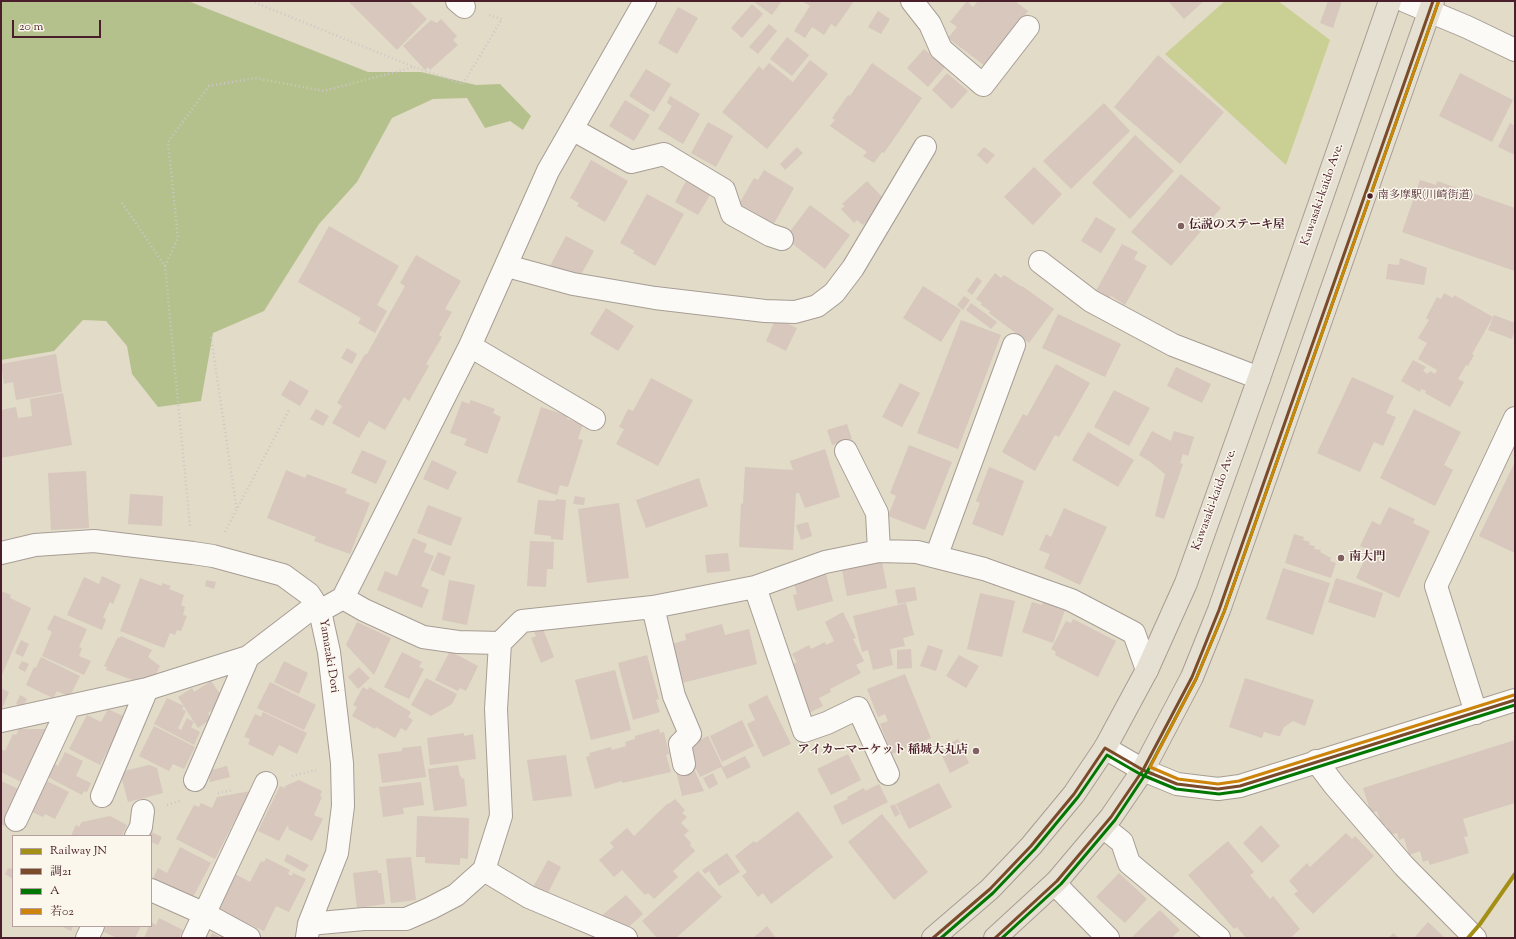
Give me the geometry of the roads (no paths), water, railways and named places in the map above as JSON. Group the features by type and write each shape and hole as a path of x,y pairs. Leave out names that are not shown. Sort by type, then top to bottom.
{"main road":[{"name":"Kawasaki-kaido Ave.","path":"933,938 990,889 1031,846 1074,794 1105,748 1147,670 1186,583 1390,1"},
{"path":"995,938 1055,884 1104,826 1143,770 1192,677 1219,610 1431,6"}],"street":[{"path":"1,721 147,689 248,658 318,608 343,598 470,346 507,266 548,171 644,1"},
{"path":"912,1 930,24 941,49 983,85 1028,27"},
{"path":"1405,1 1431,6 1515,50"},
{"path":"572,129 631,162 664,154 724,190 732,214 770,235 782,239"},
{"path":"507,266 573,284 655,298 765,311 796,312 817,306 834,293 853,268 925,147"},
{"path":"1040,262 1091,301 1173,345 1259,378"},
{"path":"936,557 1014,345"},
{"path":"470,346 594,419"},
{"path":"1476,712 1436,586 1515,418"},
{"path":"846,451 877,513 879,551"},
{"name":"Yamazaki Dori","path":"1,553 35,545 94,541 203,554 283,575 309,594 318,608 329,652 342,762 343,806 337,853 308,931"},
{"path":"308,931 364,919 406,919 456,895 484,870 501,816 496,709 500,643 522,621 653,607 755,587 825,562 879,551 917,552 984,569 1071,600 1134,634 1147,670"},
{"path":"755,587 804,731 827,723 858,708 888,774"},
{"path":"343,598 364,610 423,637 458,642 500,643"},
{"path":"653,607 674,696 690,734 680,744 684,764"},
{"path":"195,780 248,658"},
{"path":"102,796 147,689"},
{"path":"1105,748 1143,770 1177,784 1218,789 1240,786 1515,700"},
{"path":"16,820 69,706"},
{"path":"1316,761 1335,786 1404,866 1475,938"},
{"path":"193,938 266,783"},
{"path":"137,835 141,827 143,811"},
{"path":"1104,826 1122,842 1129,863 1219,938"},
{"path":"484,870 529,897 626,938"},
{"path":"1055,884 1108,938"},
{"path":"152,890 205,914 249,938"},
{"path":"87,938 92,927"}],"rail line":[{"name":"JN","path":"1468,938 1480,924 1515,874"}],"place":[{"name":"南多摩駅(川崎街道)","path":"1370,196"},
{"name":"伝説のステーキ屋","path":"1181,226"},
{"name":"南大門","path":"1341,558"},
{"name":"アイカーマーケット 稲城大丸店","path":"976,751"}]}
